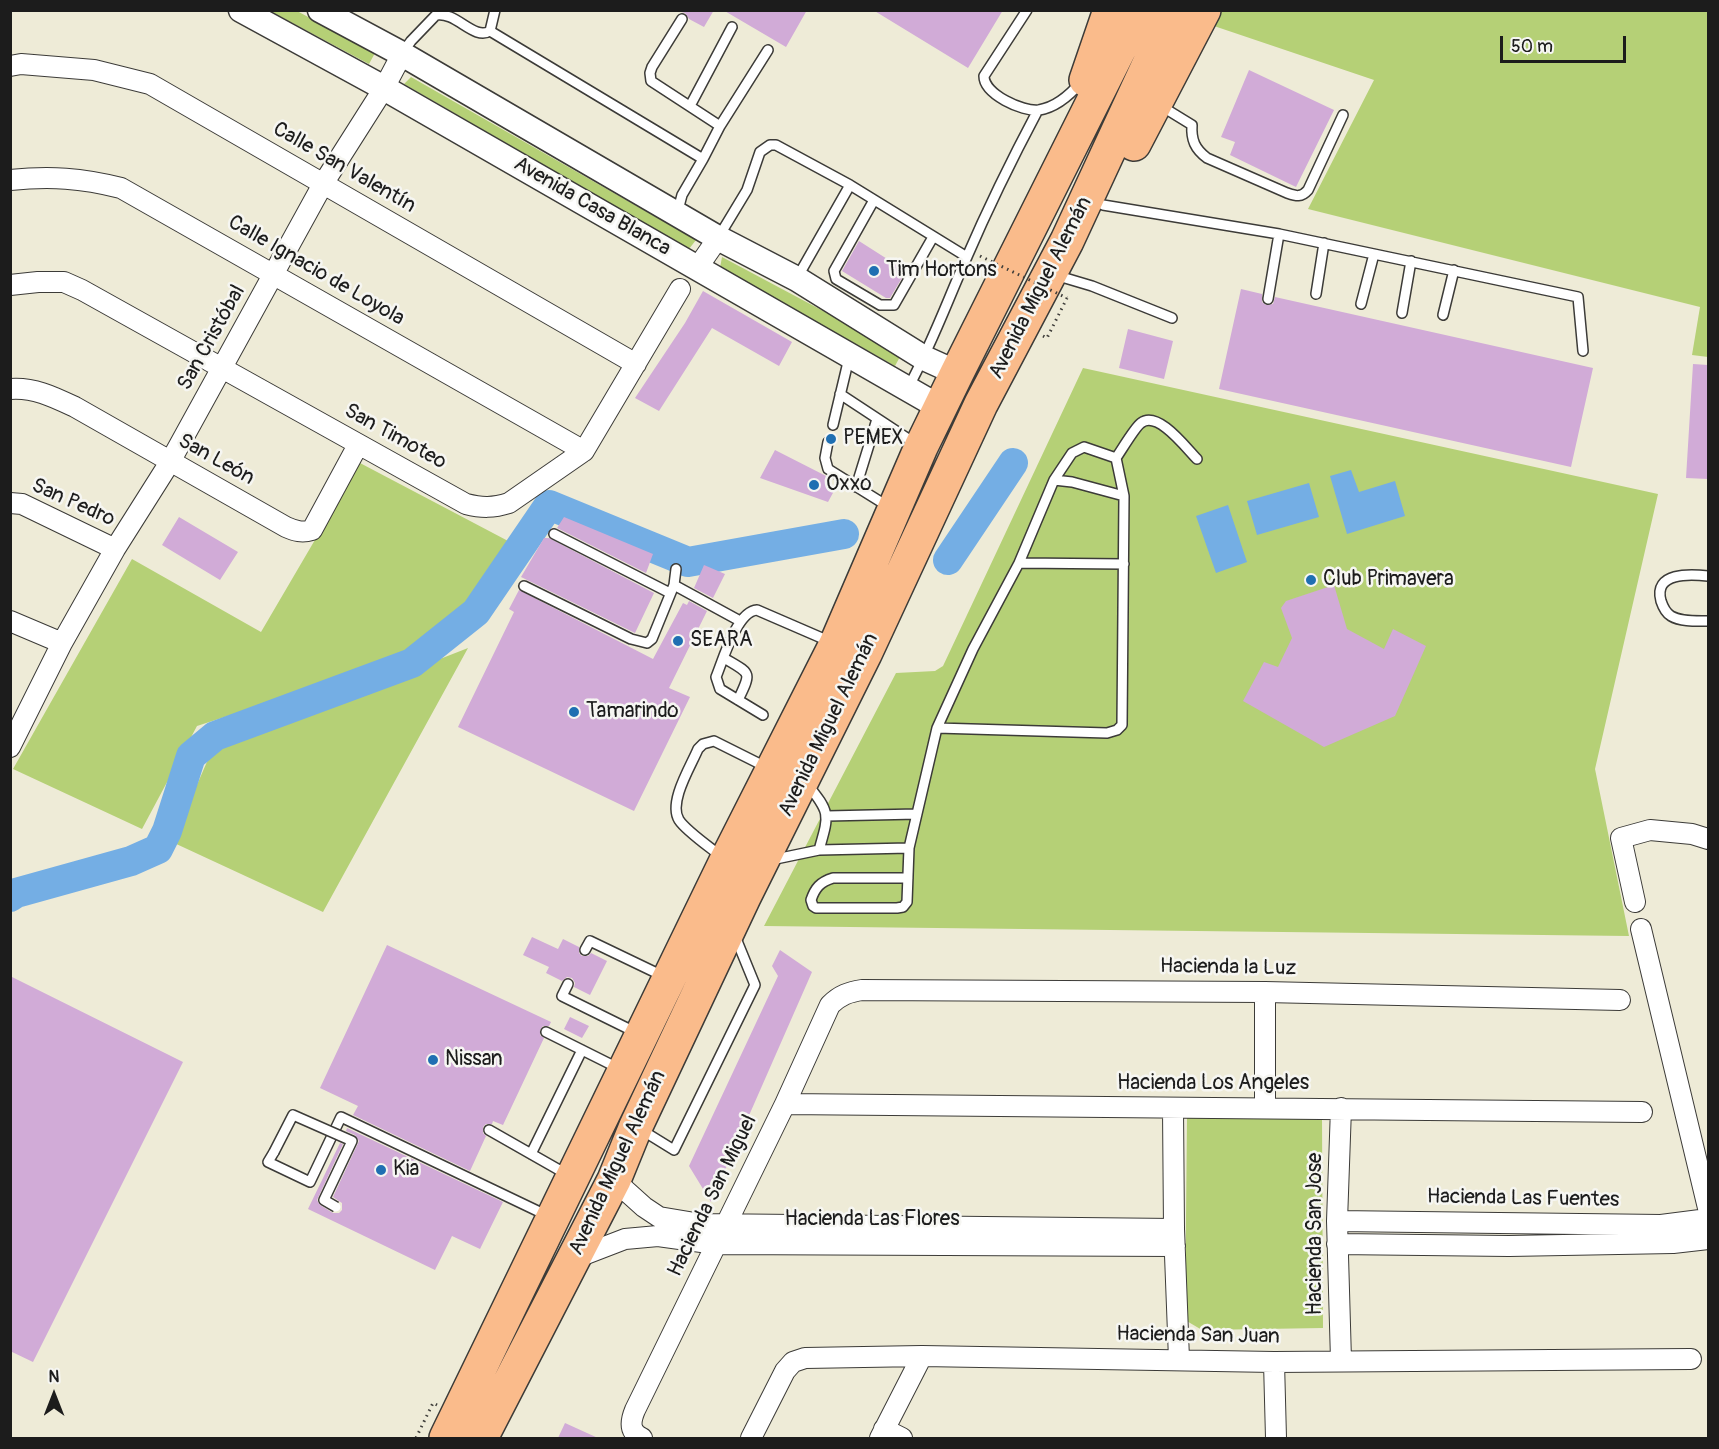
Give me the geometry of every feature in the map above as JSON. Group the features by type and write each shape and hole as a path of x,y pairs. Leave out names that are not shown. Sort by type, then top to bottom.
{"highway":[{"path":"1076,138 1087,76 1110,10"},
{"name":"Avenida Miguel Alemán","path":"481,1438 614,1180 636,1126 761,862 788,775 836,644 921,447 1139,10"},
{"name":"Avenida Miguel Alemán","path":"446,1438 726,861 788,775 865,654 981,404 1067,241 1174,10"},
{"path":"1067,241 1103,205 1203,10"}],"street":[{"name":"Avenida Casa Blanca","path":"241,10 384,88 941,408"},
{"name":"Avenida Casa Blanca","path":"320,10 402,54 718,238 797,279 924,358 957,373"},
{"name":"San Cristóbal","path":"10,747 62,643 115,549 170,462 323,184 384,88 402,54"},
{"name":"Calle San Valentín","path":"10,66 21,64 94,70 150,84 636,364"},
{"name":"Calle Ignacio de Loyola","path":"10,180 45,177 89,180 121,188 584,451"},
{"path":"698,267 718,238"},
{"name":"San Timoteo","path":"10,285 64,282 82,290 358,445 466,504 481,508 509,503 584,451 680,289"},
{"name":"San León","path":"10,389 22,388 45,393 75,407 286,527 305,532 312,530 358,445"},
{"name":"San Pedro","path":"10,503 22,504 115,549"},
{"path":"10,621 62,643"},
{"path":"1635,902 1621,838 1650,830 1692,834 1708,839"},
{"path":"1641,929 1708,1208"},
{"name":"Hacienda la Luz","path":"837,997 862,990 1265,992 1620,1000"},
{"path":"1265,992 1265,1108"},
{"name":"Hacienda San Miguel","path":"642,1438 633,1432 632,1418 785,1104 830,1005 837,997"},
{"name":"Hacienda Los Angeles","path":"785,1104 1642,1112"},
{"name":"Hacienda San Jose","path":"1341,1108 1337,1221 1341,1360"},
{"path":"1173,1109 1174,1238 1179,1359"},
{"name":"Hacienda Las Flores","path":"614,1180 644,1207 659,1217 691,1223 725,1226 1174,1238"},
{"name":"Hacienda Las Fuentes","path":"1337,1221 1661,1225 1708,1219"},
{"path":"1509,1246 1510,1223"},
{"name":"Hacienda Las Flores","path":"573,1258 626,1239 658,1236 716,1244 1174,1238"},
{"name":"Hacienda Las Fuentes","path":"1337,1244 1509,1246 1673,1243 1708,1239"},
{"path":"902,1438 882,1434 922,1356"},
{"name":"Hacienda San Juan","path":"751,1438 785,1371 793,1362 805,1358 922,1356 1274,1362 1691,1359"},
{"path":"1274,1362 1276,1438"}],"lane":[{"path":"402,54 436,15 447,15 479,33 486,34 490,31 495,10"},
{"path":"1027,10 984,76 986,87 1007,102 1038,110 1068,97 1087,76"},
{"path":"682,19 650,73 651,81 720,126"},
{"path":"690,106 732,27"},
{"path":"490,31 703,159"},
{"path":"677,214 682,195 720,126 768,50"},
{"path":"1156,104 1192,125 1191,136 1194,144 1207,158 1287,194 1298,196 1304,195 1308,190 1343,115"},
{"path":"908,388 924,358 1013,157 1038,110"},
{"path":"718,238 747,190 760,152 770,145 850,185 967,257"},
{"path":"797,279 850,185"},
{"path":"874,200 834,271 836,279 880,306 894,305 933,237"},
{"path":"1103,205 1279,234 1578,297 1583,351"},
{"path":"1268,299 1279,234"},
{"path":"1316,294 1324,243"},
{"path":"1361,304 1374,254"},
{"path":"1402,312 1411,261"},
{"path":"1443,315 1454,270"},
{"path":"1050,274 1092,286 1172,318"},
{"path":"833,425 850,356"},
{"path":"840,394 921,447"},
{"path":"856,487 876,419"},
{"path":"937,728 1107,733 1117,730 1122,725 1124,496 1116,458 1141,423 1151,420 1162,424 1197,459"},
{"path":"828,442 825,458 828,469 895,510"},
{"path":"908,878 833,878 823,881 814,890 811,900 816,908 897,908 903,907 907,902 908,878 909,848 937,728 973,649 1019,563 1054,480 1072,453 1084,447 1116,458"},
{"path":"1054,480 1072,482 1124,496"},
{"path":"554,534 740,621"},
{"path":"1019,563 1125,564"},
{"path":"524,586 641,643 646,643 652,639 672,589 676,569"},
{"path":"1708,576 1692,574 1668,578 1662,585 1660,593 1665,610 1672,617 1708,621"},
{"path":"763,715 720,688 716,677 740,621 748,612 757,610 836,644"},
{"path":"724,658 745,670 748,675 738,700"},
{"path":"726,861 678,819 676,798 698,749 703,744 714,741 788,775 819,799 827,816 819,850"},
{"path":"827,816 917,814"},
{"path":"761,862 819,850 909,848"},
{"path":"636,1126 674,1150 755,985 731,925"},
{"path":"585,950 590,941 669,979"},
{"path":"568,984 562,996 642,1035"},
{"path":"546,1032 624,1071"},
{"path":"531,1154 582,1050"},
{"path":"336,1207 324,1200 352,1142 293,1115 268,1162 310,1182 341,1117 554,1219"},
{"path":"489,1130 573,1179"}],"path":[{"path":"980,255 1067,298 1047,338"}],"green space":[{"path":"1222,10 1708,11 1708,357 1692,355 1700,307 1308,209 1374,80 1214,26"},
{"path":"270,11 297,11 375,53 369,64"},
{"path":"411,77 696,240 689,249 404,84"},
{"path":"722,257 902,353 895,366 720,268"},
{"name":"Club Primavera","path":"1083,368 1658,494 1595,769 1629,936 764,926 896,673 935,671 943,666"},
{"path":"360,463 510,542 475,598 427,639 396,661 197,726 142,829 13,769 132,559 261,632"},
{"path":"468,648 323,912 172,842 213,748"},
{"path":"1187,1117 1322,1118 1323,1328 1202,1330 1185,1320"}],"water":[{"path":"1351,470 1359,492 1395,481 1405,516 1347,534 1330,476"},
{"path":"1309,483 1319,517 1257,535 1247,501"},
{"path":"1228,505 1247,562 1216,573 1196,516"}],"building":[{"path":"674,10 714,10 704,27 689,19 685,13"},
{"path":"723,10 807,10 786,47"},
{"path":"873,10 1003,10 968,68"},
{"path":"1249,70 1334,110 1296,187 1230,155 1235,142 1221,137"},
{"name":"Tim Hortons","path":"859,241 906,271 890,298 886,298 842,271"},
{"path":"1241,289 1262,294 1262,302 1266,305 1273,304 1275,297 1593,368 1571,467 1219,389"},
{"path":"703,291 792,342 779,366 712,328 659,411 635,398 685,323"},
{"path":"1128,329 1173,341 1164,379 1119,368"},
{"path":"1693,364 1708,365 1708,479 1686,478"},
{"path":"775,450 830,478 834,491 828,502 760,478"},
{"path":"179,517 238,552 220,580 162,545"},
{"path":"564,517 653,554 646,573 557,528"},
{"path":"544,538 549,538 654,593 635,633 521,577"},
{"path":"704,565 725,574 713,598 694,588"},
{"path":"1334,585 1347,629 1384,649 1393,629 1426,646 1395,716 1324,747 1243,701 1264,662 1278,667 1292,638 1281,608 1286,601"},
{"name":"Tamarindo","path":"519,590 653,659 683,603 687,605 689,601 707,611 669,688 690,697 634,811 458,727 514,612 509,609"},
{"path":"532,937 558,949 563,939 579,947 579,953 582,956 588,956 591,953 607,961 590,995 574,987 575,983 572,978 567,977 562,981 546,973 549,967 523,955"},
{"name":"Nissan","path":"387,945 551,1022 549,1026 543,1026 540,1030 540,1035 544,1038 503,1125 493,1121 492,1124 486,1124 483,1127 483,1133 486,1136 470,1171 353,1115 358,1106 320,1088"},
{"path":"780,950 812,972 711,1202 689,1166 778,976 772,966"},
{"path":"10,976 183,1062 33,1362 10,1351"},
{"path":"570,1017 589,1026 582,1038 564,1029"},
{"name":"Kia","path":"347,1128 503,1202 480,1249 452,1236 435,1270 308,1209 340,1143 343,1144 317,1200 320,1205 333,1213 339,1213 342,1210 342,1203 333,1197 359,1141 355,1135 346,1131"},
{"path":"565,1423 598,1438 558,1438"}],"waterway":[{"path":"948,560 1013,463"},
{"path":"10,897 16,893 131,861 158,849 167,831 191,756 215,736 412,663 476,612 549,505 688,562 844,534"}],"place":[{"name":"Tim Hortons","path":"874,271"},
{"name":"PEMEX","path":"831,439"},
{"name":"Oxxo","path":"814,485"},
{"name":"Club Primavera","path":"1311,580"},
{"name":"SEARA","path":"678,641"},
{"name":"Tamarindo","path":"574,712"},
{"name":"Nissan","path":"433,1060"},
{"name":"Kia","path":"381,1170"}]}
